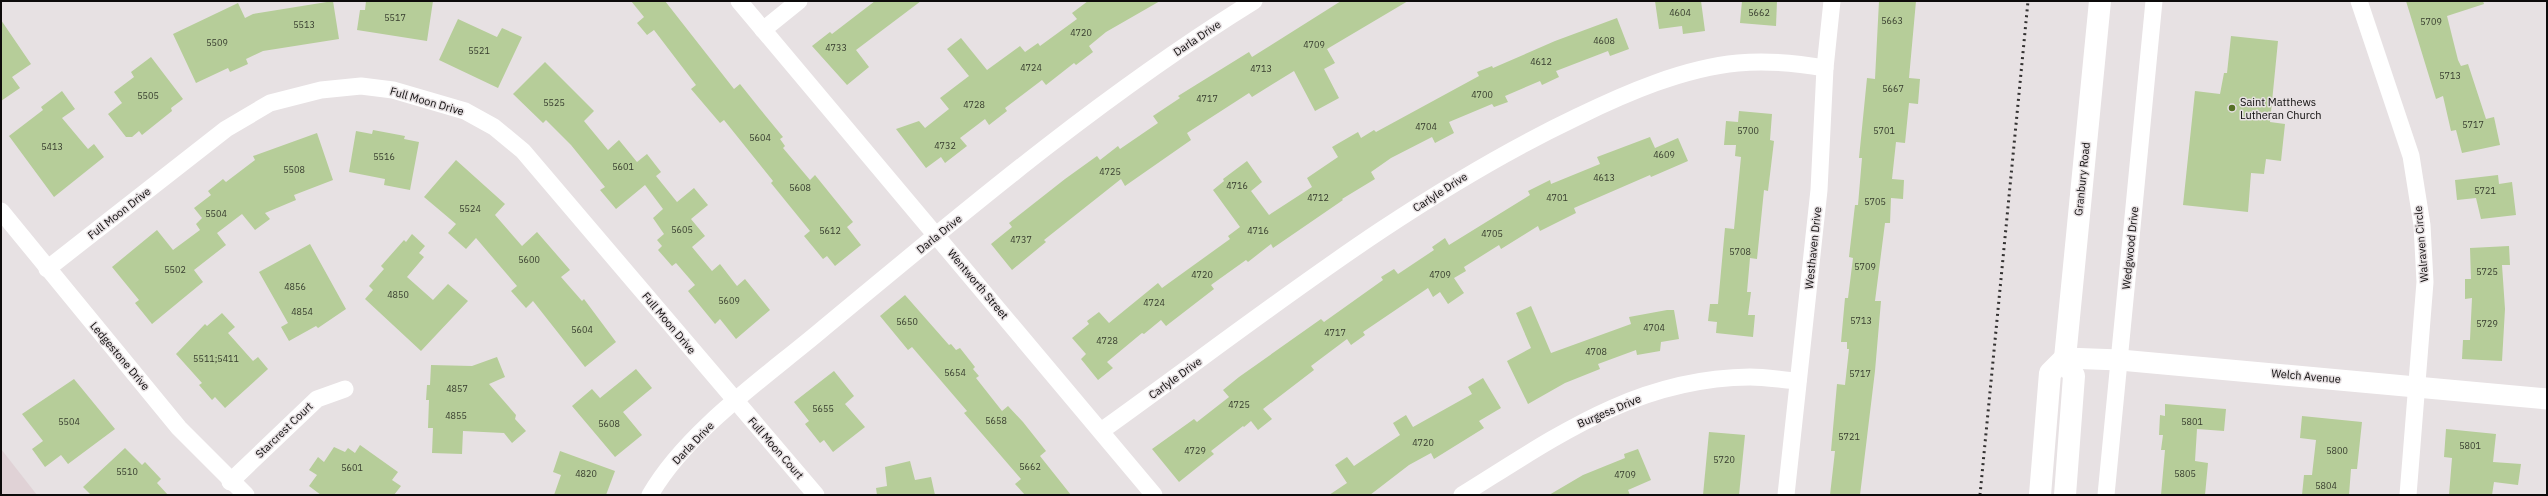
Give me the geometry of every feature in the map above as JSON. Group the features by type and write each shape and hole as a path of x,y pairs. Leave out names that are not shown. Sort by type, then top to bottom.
{"main road":[{"name":"Granbury Road","path":"2065,358 2100,1"},
{"path":"2040,495 2050,373 2065,358 2074,376 2065,495"}],"street":[{"name":"Wentworth Street","path":"739,1 1154,495"},
{"path":"763,30 799,1"},
{"name":"Darla Drive","path":"650,495 661,476 713,421 937,236 1050,144 1197,36 1254,1"},
{"name":"Westhaven Drive","path":"1786,495 1819,190 1826,68 1832,1"},
{"name":"Wedgwood Drive","path":"2106,495 2154,1"},
{"name":"Walraven Circle","path":"2358,1 2412,164 2422,225 2425,282 2418,386 2408,495"},
{"name":"Carlyle Drive","path":"1101,431 1372,236 1469,173 1552,129 1620,96 1671,77 1737,63 1790,62 1826,68"},
{"name":"Full Moon Drive","path":"47,269 226,129 270,103 334,89 362,86 392,90 465,111 494,127 523,151 736,402"},
{"name":"Ledgestone Drive","path":"1,211 47,269 179,428 230,482 246,495"},
{"name":"Welch Avenue","path":"2065,358 2120,360 2418,386 2547,399"},
{"name":"Burgess Drive","path":"1462,495 1582,421 1629,400 1689,384 1749,377 1798,381"},
{"name":"Starcrest Court","path":"230,482 317,399 345,389"},
{"name":"Full Moon Court","path":"736,402 816,495"}],"shaded area":[{"path":"1,449 37,495 1,495"}],"building":[{"path":"333,1 339,39 263,51 246,59 248,64 230,72 228,68 196,83 173,34 238,3 245,18 253,14"},
{"path":"366,1 433,1 427,41 357,30 360,10 365,10"},
{"path":"631,1 665,1 734,89 740,84 783,137 780,139 785,146 783,148 810,180 815,175 853,222 847,227 861,245 835,266 827,256 823,259 804,236 810,231 771,183 773,181 724,120 720,123 691,89 696,85 654,30 647,35 637,23 644,17"},
{"path":"875,1 921,1 856,50 869,67 847,85 812,46 830,32 832,34"},
{"path":"1088,1 1160,1 1106,32 1089,46 1093,52 1076,65 1074,63 1046,85 1042,80 1005,108 1007,111 989,125 985,119 960,138 967,146 945,163 941,157 926,168 896,129 919,121 925,128 949,109 940,98 969,76 947,49 961,38 987,70 1020,46 1025,52 1038,43 1040,46 1077,19 1072,13"},
{"path":"1341,1 1408,1 1327,49 1335,63 1324,69 1339,98 1315,111 1294,71 1252,97 1249,93 1187,133 1191,140 1125,186 1121,179 1044,240 1046,242 1012,270 991,244 1012,227 1009,223 1065,179 1097,156 1100,160 1118,146 1120,149 1158,123 1153,116 1180,98 1178,96 1249,52 1252,57"},
{"path":"1655,1 1701,1 1705,31 1683,34 1682,26 1659,29"},
{"path":"1742,1 1777,1 1776,26 1740,23"},
{"path":"1879,1 1916,1 1909,78 1920,79 1918,104 1909,103 1905,143 1896,142 1892,179 1904,180 1903,199 1891,198 1890,223 1885,223 1875,301 1881,301 1875,371 1860,495 1830,495 1835,451 1831,451 1837,384 1845,385 1849,349 1847,349 1847,342 1841,342 1845,298 1848,298 1853,258 1849,257 1855,205 1858,205 1862,158 1859,158 1867,78 1875,79"},
{"path":"2406,1 2483,1 2484,4 2447,16 2458,60 2461,66 2468,64 2486,119 2494,117 2500,145 2462,153 2456,130 2451,131 2443,96 2436,99"},
{"path":"1617,18 1629,49 1610,56 1608,51 1556,71 1559,77 1542,85 1540,81 1505,96 1508,102 1494,107 1492,104 1449,122 1454,133 1435,143 1432,137 1391,158 1371,172 1375,179 1342,199 1343,200 1273,248 1271,244 1248,262 1246,260 1211,285 1214,289 1166,326 1161,320 1144,334 1142,333 1107,362 1113,368 1098,380 1081,359 1086,354 1072,338 1089,324 1087,321 1099,312 1109,323 1158,283 1162,288 1230,239 1228,236 1240,227 1213,190 1224,181 1223,179 1247,161 1262,182 1251,191 1269,215 1312,187 1307,178 1338,157 1332,147 1358,132 1361,138 1374,130 1376,132 1479,76 1477,72 1492,66 1493,68 1555,41"},
{"path":"458,19 497,37 502,28 522,37 498,88 439,60"},
{"path":"1,20 31,64 12,77 20,88 1,101"},
{"name":"Saint Matthews Lutheran Church","path":"2231,36 2278,41 2270,122 2285,124 2281,161 2266,159 2264,174 2251,173 2248,212 2183,205 2195,91 2220,94 2224,73 2227,73"},
{"path":"151,57 183,99 171,108 172,111 142,135 139,131 132,137 126,137 108,114 122,103 114,92 134,77 131,72"},
{"path":"545,62 594,111 584,121 608,150 619,140 637,162 647,154 661,172 656,176 677,202 694,188 708,205 691,219 705,236 692,247 712,271 720,264 737,286 745,279 770,310 736,339 720,319 715,324 688,291 695,285 676,263 672,266 658,250 662,246 657,240 664,234 653,218 663,209 645,185 616,209 600,190 605,187 571,145 546,120 543,123 513,94"},
{"path":"62,91 75,109 62,118 88,149 94,144 104,157 54,197 9,136 43,110 41,107"},
{"path":"1739,111 1772,114 1770,140 1774,141 1768,191 1764,190 1757,259 1750,258 1747,292 1751,292 1748,315 1755,315 1753,337 1716,333 1717,322 1708,321 1710,304 1718,304 1725,228 1734,229 1741,157 1735,156 1736,145 1724,145 1726,121 1738,122"},
{"path":"373,130 405,136 404,139 419,142 410,190 384,185 385,179 349,172 356,131 372,134"},
{"path":"317,133 333,180 294,195 296,200 265,213 270,219 255,230 242,214 217,233 226,245 194,270 203,282 152,324 135,303 139,300 112,267 157,230 173,250 200,230 196,224 202,218 194,208 211,195 208,191 223,179 226,182 255,160 253,156"},
{"path":"1650,137 1655,148 1678,138 1688,161 1651,177 1650,175 1574,208 1576,213 1540,231 1538,226 1501,249 1499,245 1464,267 1466,271 1454,278 1464,293 1448,304 1440,292 1433,297 1428,288 1363,332 1365,335 1351,345 1347,339 1311,366 1314,370 1263,409 1272,419 1258,430 1251,421 1244,427 1243,426 1211,451 1214,454 1179,482 1152,449 1194,419 1197,422 1229,397 1223,390 1239,377 1321,319 1324,322 1383,280 1381,277 1394,269 1398,274 1434,250 1432,247 1445,238 1449,245 1530,195 1528,191 1550,180 1551,184 1600,164 1597,157"},
{"path":"456,160 505,204 495,215 522,246 537,232 570,270 561,277 582,301 584,299 616,342 585,367 533,301 526,308 511,291 517,286 476,238 466,249 448,233 456,224 424,197"},
{"path":"2498,175 2499,184 2512,182 2516,215 2481,219 2476,198 2457,200 2455,180"},
{"path":"412,234 425,246 419,253 424,257 407,277 433,300 448,284 468,301 421,351 365,299 373,290 369,286 384,269 381,266 404,240 406,242"},
{"path":"310,244 346,309 318,328 316,326 289,341 281,327 288,323 259,272"},
{"path":"2509,246 2510,265 2502,265 2505,309 2502,361 2462,359 2463,340 2470,340 2472,298 2465,299 2465,279 2471,279 2470,248"},
{"path":"905,295 949,345 951,344 956,350 960,348 975,367 973,369 979,376 976,378 1002,411 1008,406 1023,422 1046,451 1040,456 1071,495 1025,495 1015,484 1021,479 964,413 967,411 912,347 908,350 880,316"},
{"path":"1531,306 1551,353 1631,324 1629,317 1667,310 1674,310 1679,339 1661,342 1660,351 1637,355 1636,350 1598,364 1600,369 1565,383 1528,404 1507,361 1531,348 1516,313"},
{"path":"222,313 235,327 228,333 253,361 258,357 268,369 225,408 215,397 212,400 199,385 202,383 176,354 205,324 207,326"},
{"path":"497,357 505,377 489,384 516,415 515,419 526,431 512,443 504,433 463,431 462,454 432,453 433,428 428,428 429,400 426,400 427,385 430,385 431,365 472,366"},
{"path":"636,369 652,388 623,412 642,435 615,457 572,406 592,389 600,398"},
{"path":"834,371 854,396 845,404 865,427 833,452 824,440 820,443 805,424 809,421 794,402"},
{"path":"1483,378 1501,408 1479,421 1484,428 1434,459 1431,453 1409,465 1370,495 1329,495 1347,483 1335,465 1347,457 1354,466 1400,435 1393,423 1406,415 1413,427 1472,394 1468,387"},
{"path":"74,379 115,429 68,464 61,455 45,467 32,449 43,441 22,414"},
{"path":"2165,404 2226,409 2224,431 2197,429 2195,461 2208,463 2205,495 2161,495 2165,450 2161,450 2163,435 2159,435 2160,415 2165,416"},
{"path":"2302,416 2362,422 2357,469 2351,469 2349,495 2302,495 2304,475 2312,475 2316,440 2300,438"},
{"path":"2446,429 2496,434 2493,462 2521,464 2518,485 2494,482 2492,495 2449,495 2452,458 2444,457"},
{"path":"1709,432 1745,435 1739,495 1703,495"},
{"path":"360,445 398,472 392,480 401,486 394,495 321,495 309,486 317,475 309,470 318,457 324,462 334,447 345,452 348,448 355,453"},
{"path":"125,448 142,465 145,462 161,479 157,483 168,495 91,495 83,487"},
{"path":"1638,449 1651,480 1628,490 1630,495 1549,495 1583,475 1625,458 1624,454"},
{"path":"560,451 615,471 606,495 554,495 561,475 553,472"},
{"path":"910,461 915,480 931,477 935,495 877,495 876,488 887,486 885,467"}],"railway":[{"path":"1980,495 2028,1"}],"place":[{"name":"Saint Matthews Lutheran Church","path":"2232,108"}]}
